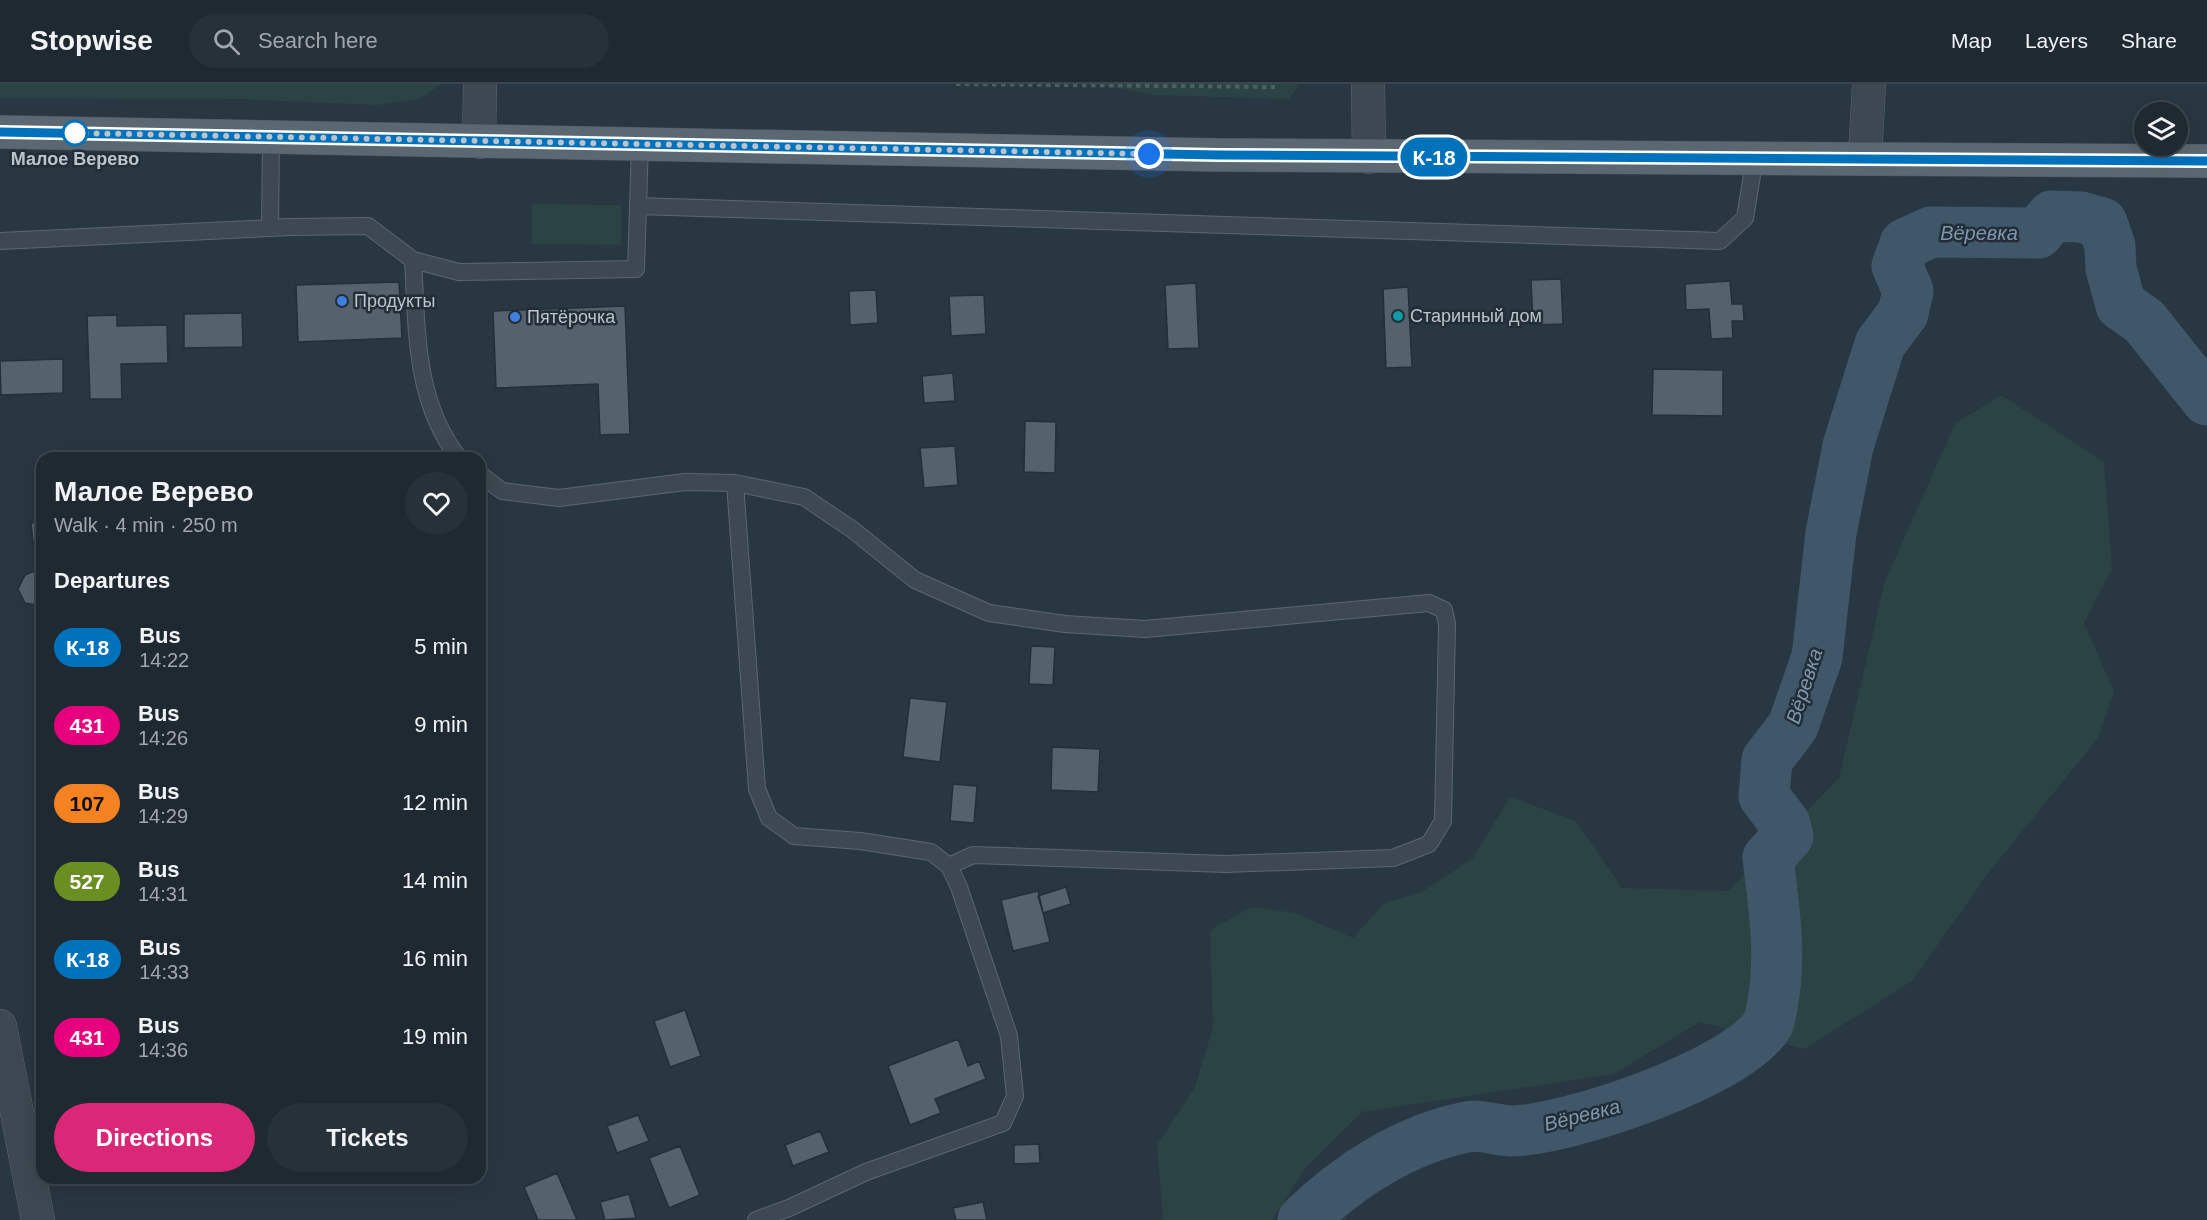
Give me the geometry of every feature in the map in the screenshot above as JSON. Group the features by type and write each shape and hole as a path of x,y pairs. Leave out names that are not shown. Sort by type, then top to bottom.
{"main road":[{"path":"0,132 1369,157 1865,157 2207,161"}],"street":[{"path":"479,142 480,84"},
{"path":"1368,84 1369,157"},
{"path":"1865,157 1869,84"},
{"path":"0,1026 38,1220"}],"lane":[{"path":"270,228 271,138"},
{"path":"0,241 270,228 369,226 413,260 459,272 636,269 640,144"},
{"path":"638,206 1720,241 1745,218 1755,157"},
{"path":"413,260 418,356 430,405 456,452"},
{"path":"486,479 502,491 559,498 685,482 735,483 804,497 853,530 915,579 989,612 1065,624 1145,629 1429,603 1443,610 1448,624 1443,821 1429,844 1393,858 1226,864 973,855 949,866"},
{"path":"735,483 757,789 769,818 794,836 860,841 931,852 949,866 959,887 1009,1036 1015,1096 1003,1123 866,1172 789,1208 756,1220"}],"path":[{"path":"956,84 1275,87"}],"green space":[{"path":"0,84 442,84 419,99 377,105 238,99 0,98"},
{"path":"1096,84 1299,84 1289,99 1154,95"},
{"path":"532,204 621,205 621,245 532,244"},
{"path":"2001,395 2104,462 2112,569 2084,623 2114,691 2098,738 1990,871 1912,981 1804,1049 1700,1022 1614,1074 1362,1112 1307,1166 1272,1220 1163,1220 1157,1145 1195,1087 1213,1027 1210,930 1252,907 1295,913 1353,938 1384,903 1420,893 1473,858 1510,797 1576,821 1622,888 1728,891 1839,778 1885,581 1955,424"}],"building":[{"path":"1561,279 1563,324 1533,325 1531,280"},
{"path":"1730,281 1732,304 1743,304 1744,321 1732,321 1733,338 1711,339 1709,309 1686,310 1685,284"},
{"path":"399,282 402,338 298,342 296,285"},
{"path":"1196,283 1199,348 1168,349 1165,285"},
{"path":"1408,287 1412,367 1386,368 1383,289"},
{"path":"876,290 878,323 850,325 849,291"},
{"path":"984,295 986,334 951,336 949,296"},
{"path":"625,306 630,434 600,435 598,384 496,388 493,311"},
{"path":"242,313 243,347 184,348 184,314"},
{"path":"117,315 117,326 167,325 168,363 121,364 122,399 90,399 87,316"},
{"path":"63,359 63,393 1,395 0,361"},
{"path":"1653,369 1723,370 1723,416 1652,415"},
{"path":"953,373 955,401 924,403 922,376"},
{"path":"1025,421 1056,422 1055,473 1024,472"},
{"path":"955,446 958,485 924,488 920,448"},
{"path":"31,523 36,523 36,543 33,543"},
{"path":"36,572 36,605 25,603 18,589 25,575"},
{"path":"1031,646 1055,647 1053,685 1029,684"},
{"path":"910,698 947,702 940,762 903,757"},
{"path":"1052,747 1100,749 1098,792 1051,790"},
{"path":"953,784 977,786 974,823 950,821"},
{"path":"1066,887 1071,904 1043,913 1038,896"},
{"path":"1038,891 1050,942 1013,951 1001,900"},
{"path":"685,1010 701,1056 670,1067 654,1021"},
{"path":"958,1039 968,1066 979,1061 986,1079 935,1099 941,1113 910,1125 888,1066"},
{"path":"638,1115 649,1141 617,1153 607,1126"},
{"path":"820,1131 829,1152 793,1166 785,1145"},
{"path":"1039,1144 1040,1163 1014,1164 1014,1145"},
{"path":"680,1146 700,1195 669,1208 649,1158"},
{"path":"557,1173 577,1220 538,1220 524,1187"},
{"path":"629,1194 636,1218 605,1220 600,1202"},
{"path":"983,1202 987,1220 956,1220 953,1208"}],"waterway":[{"name":"Вёревка","path":"1303,1220 1338,1189 1399,1150 1444,1133 1472,1126 1512,1131 1538,1128 1610,1110 1650,1096 1723,1061 1751,1043 1768,1024 1775,988 1777,951 1768,858 1788,836 1785,824 1764,796 1767,760 1793,726 1817,657 1831,533 1848,446 1880,344 1903,313 1908,291 1897,266 1905,244 1931,232 2038,233 2052,216 2081,217 2102,223 2110,246 2111,269 2121,305 2144,321 2207,400"}],"bus line":[{"name":"К-18","path":"0,132 1369,157 1865,157 2207,161"}],"place":[{"name":"Малое Верево","path":"75,133"},
{"name":"Продукты","path":"342,301"},
{"name":"Старинный дом","path":"1398,316"},
{"name":"Пятёрочка","path":"515,317"}],"route":[{"path":"75,133 1149,154"}]}
